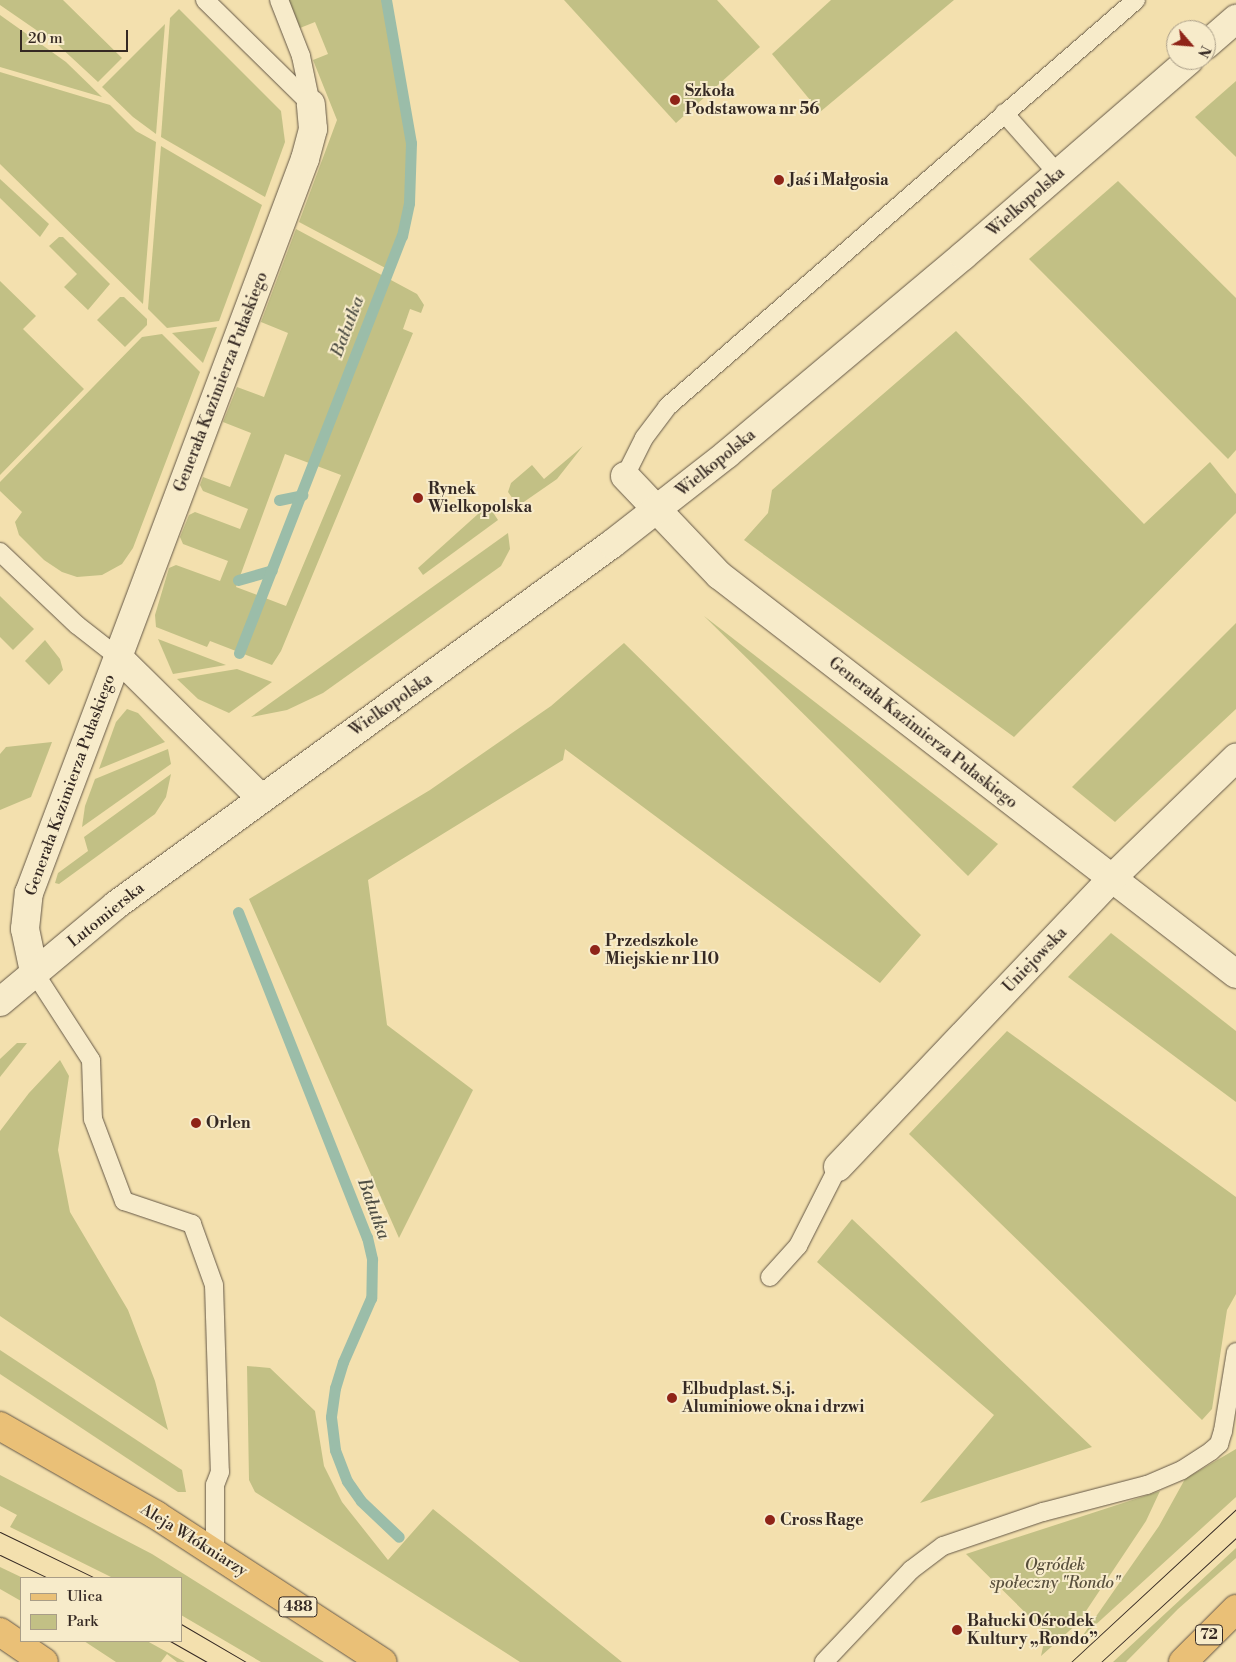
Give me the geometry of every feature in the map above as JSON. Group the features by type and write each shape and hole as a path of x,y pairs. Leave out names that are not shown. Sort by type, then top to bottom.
{"main road":[{"name":"Aleja Włókniarzy","path":"10,1431 214,1552 382,1662"},
{"name":"72","path":"1183,1662 1236,1609"},
{"path":"0,1632 44,1662"}],"street":[{"path":"1216,37 1236,19"},
{"name":"Wielkopolska","path":"215,831 497,629 656,510 806,390 1178,70"},
{"name":"Generała Kazimierza Pułaskiego","path":"34,972 25,929 29,893 306,159 313,129 312,104"},
{"name":"Generała Kazimierza Pułaskiego","path":"625,476 719,576 1236,974"},
{"name":"Generała Kazimierza Pułaskiego","path":"118,657 261,798"},
{"name":"Uniejowska","path":"838,1167 1112,878 1236,758"},
{"name":"Lutomierska","path":"0,1002 116,905 215,831"},
{"path":"0,1414 10,1431"}],"lane":[{"path":"206,0 312,104"},
{"path":"279,0 301,56 312,104"},
{"path":"625,476 644,438 667,408 1136,0"},
{"path":"1004,113 1058,174"},
{"path":"0,552 77,625 118,657"},
{"path":"34,972 91,1060 93,1119 124,1201 192,1224 214,1285 220,1472 215,1485 214,1552"},
{"path":"770,1277 798,1246 838,1167"},
{"path":"824,1662 911,1570 943,1546 1042,1512 1147,1485 1182,1470 1211,1451 1219,1444 1223,1431 1236,1352"}],"green space":[{"path":"0,0 63,0 122,58 98,82 58,45 0,5"},
{"path":"289,0 386,0 411,143 412,170 402,236 391,271 299,222 337,120 313,60 328,54 315,22 300,28"},
{"name":"Szkoła Podstawowa nr 56","path":"564,0 717,0 760,47 676,123"},
{"path":"831,0 954,0 820,112 772,54"},
{"path":"179,9 281,111 285,142 265,197 161,137 170,18"},
{"path":"0,15 66,62 102,97 0,67"},
{"path":"165,24 156,134 133,117 102,87"},
{"path":"0,72 110,105 136,131 156,142 143,304 0,164"},
{"path":"1236,81 1236,157 1195,117"},
{"path":"161,146 262,205 219,321 167,328 148,309"},
{"path":"0,179 49,224 40,237 0,198"},
{"path":"1118,181 1236,298 1236,450 1228,459 1029,259"},
{"path":"296,229 417,294 424,305 421,313 410,309 403,329 413,333 281,651 272,665 210,641 207,647 156,627 155,615 169,568 176,565 220,581 228,561 183,544 180,537 189,515 195,512 240,529 248,509 203,491 200,485 203,477 230,487 251,433 223,422 237,387 264,397 288,333 261,322","holes":["285,454 341,475 286,606 236,587"]},
{"path":"59,237 63,237 110,284 88,310 64,287 77,274 49,246"},
{"path":"0,281 36,316 23,329 84,389 0,475"},
{"path":"120,297 124,297 147,319 147,325 125,347 97,320"},
{"path":"217,327 203,363 172,333"},
{"path":"956,331 1144,524 1210,462 1236,494 1236,513 1014,737 744,540 768,513 772,490"},
{"path":"162,334 200,372 133,548 122,564 102,575 77,577 62,572 44,560 19,535 15,522 22,512 0,491 0,482 142,337"},
{"path":"583,446 557,479 518,506 508,492 511,483 532,465 544,479"},
{"path":"488,505 498,520 423,575 418,568"},
{"path":"508,533 510,549 501,566 323,693 287,710 251,717"},
{"path":"0,596 34,629 13,650 0,637"},
{"path":"704,616 998,844 968,876"},
{"path":"1236,623 1236,709 1115,822 1072,787"},
{"path":"158,639 226,665 173,674"},
{"path":"45,640 60,659 63,670 49,685 25,661"},
{"path":"624,643 921,935 880,983 565,749 563,760 368,880 387,1025 473,1090 399,1238 249,899 430,790 551,706"},
{"path":"237,669 272,682 229,713 198,699 177,679"},
{"path":"127,709 138,713 165,742 99,769 116,722"},
{"path":"52,742 31,797 0,810 0,754 6,747"},
{"path":"168,749 171,764 82,827 85,806 95,779"},
{"path":"171,774 166,797 155,814 59,884 55,883 58,873 88,851 84,837"},
{"path":"1111,933 1236,1031 1236,1102 1068,977"},
{"path":"1007,1031 1236,1197 1236,1294 1227,1310 1212,1409 1202,1420 909,1134"},
{"path":"17,1043 27,1043 0,1077 0,1059"},
{"path":"60,1060 69,1076 58,1150 70,1212 128,1310 155,1381 168,1430 0,1316 0,1131 29,1093"},
{"path":"852,1219 1092,1447 920,1503 994,1415 817,1262"},
{"path":"0,1350 182,1470 186,1492 178,1492 0,1374"},
{"path":"247,1366 270,1368 315,1411 324,1466 342,1502 388,1560 433,1509 622,1662 520,1662 255,1492 249,1480"},
{"path":"1236,1449 1236,1497 1081,1638 1159,1526 1185,1479"},
{"path":"0,1475 152,1554 324,1662 261,1662 182,1616 182,1577 111,1577 10,1527 17,1515 0,1506"},
{"name":"Ogródek społeczny \"Rondo\"","path":"1160,1491 1146,1521 1078,1623 1041,1656 1046,1633 966,1554"},
{"path":"1236,1548 1236,1558 1178,1609 1126,1662 1113,1662"},
{"path":"0,1567 21,1577 20,1600 0,1589"},
{"path":"86,1642 149,1642 185,1662 177,1662 167,1654 161,1662 116,1662"}],"waterway":[{"name":"Bałutka","path":"239,653 402,236 409,203 411,143 386,0"},
{"path":"279,500 302,495"},
{"path":"238,580 272,570"},
{"name":"Bałutka","path":"238,912 367,1237 372,1259 371,1298 343,1362 335,1388 331,1417 335,1450 347,1481 361,1501 399,1537"}],"tram line":[{"path":"1071,1662 1236,1509"},
{"path":"0,1532 93,1577"},
{"path":"1101,1662 1236,1538"},
{"path":"0,1555 46,1577"},
{"path":"182,1625 246,1662"},
{"path":"172,1642 207,1662"}],"place":[{"name":"Szkoła Podstawowa nr 56","path":"675,100"},
{"name":"Jaś i Małgosia","path":"779,180"},
{"name":"Rynek Wielkopolska","path":"418,498"},
{"name":"Przedszkole Miejskie nr 110","path":"595,950"},
{"name":"Orlen","path":"196,1123"},
{"name":"Elbudplast. S.j. Aluminiowe okna i drzwi","path":"672,1398"},
{"name":"Cross Rage","path":"770,1520"},
{"name":"Bałucki Ośrodek Kultury „Rondo”","path":"957,1630"}]}
